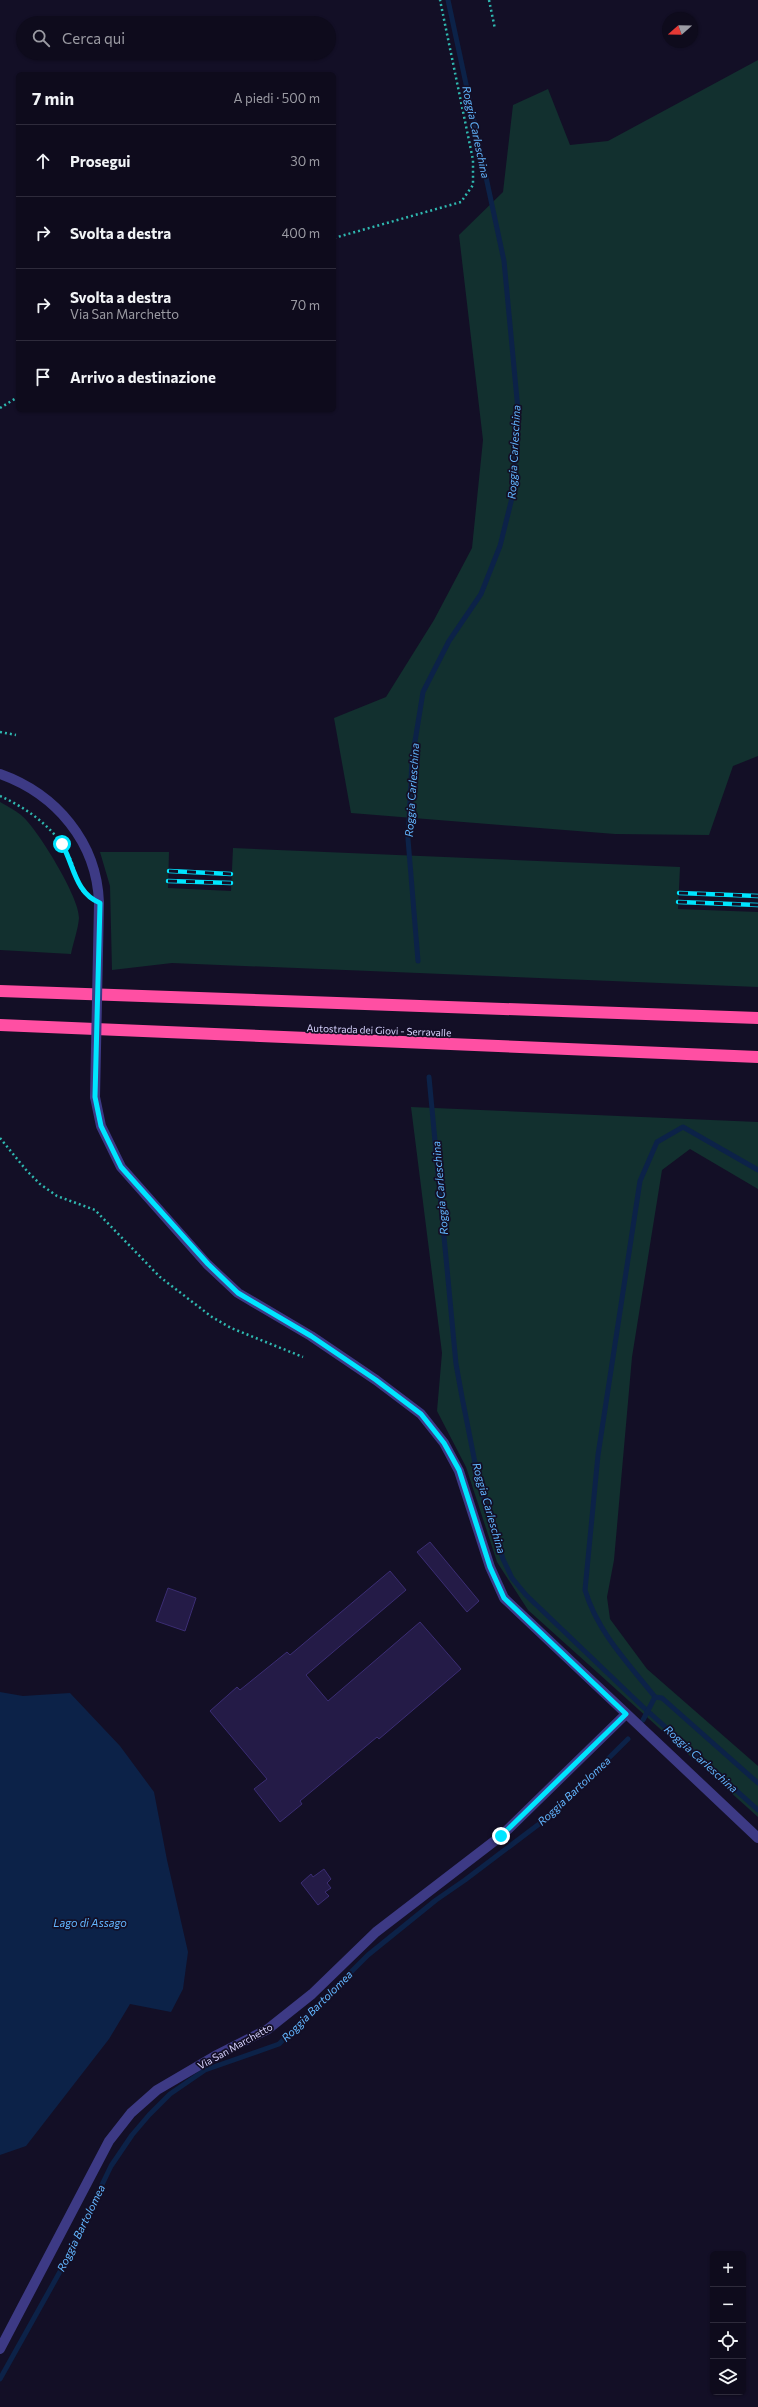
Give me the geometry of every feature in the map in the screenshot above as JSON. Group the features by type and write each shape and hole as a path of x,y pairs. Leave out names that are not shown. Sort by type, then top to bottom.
{"highway":[{"path":"0,991 758,1018"},
{"name":"Autostrada dei Giovi - Serravalle","path":"0,1026 758,1058"}],"street":[{"path":"0,774 14,779 53,803 75,829 91,859 100,903 95,1097 101,1126 121,1167 208,1264 238,1293 311,1336 376,1380 421,1414 444,1443 459,1470 490,1567 504,1598 758,1838"},
{"name":"Via San Marchetto","path":"0,2349 109,2141 131,2113 157,2090 215,2056 268,2029 312,1994 376,1932 501,1836 626,1714"}],"path":[{"path":"336,237 460,202 473,185 473,160 440,0"},
{"path":"489,0 495,29"},
{"path":"0,408 16,398"},
{"path":"0,732 16,735"},
{"path":"0,796 22,806 54,834 70,857 81,889 91,900 100,903"},
{"path":"0,1138 27,1171 40,1184 57,1196 95,1210 160,1277 212,1317 231,1328 303,1357"}],"green space":[{"path":"758,60 758,756 733,766 709,835 615,834 351,813 334,718 386,697 434,620 472,548 483,440 459,235 503,192 513,105 548,89 570,145 608,141"},
{"path":"0,802 19,813 28,822 47,848 73,895 79,918 71,954 0,950"},
{"path":"233,848 680,867 678,909 758,912 758,987 172,963 112,970 110,886 100,852 169,852 168,888 231,891"},
{"path":"411,1107 758,1122 758,1189 690,1149 662,1170 632,1357 614,1560 607,1597 610,1619 647,1669 758,1766 758,1817 528,1610 497,1562 466,1467 437,1411 442,1353"}],"water":[{"name":"Lago di Assago","path":"0,1692 23,1696 70,1693 120,1746 154,1792 167,1860 188,1952 183,1989 171,2012 130,2004 109,2039 26,2146 0,2155"}],"building":[{"path":"430,1542 479,1601 467,1612 417,1552"},
{"path":"390,1571 406,1590 306,1675 328,1701 420,1622 461,1669 379,1739 377,1737 300,1801 302,1804 280,1822 254,1789 267,1779 210,1711 237,1687 240,1690 287,1652 290,1655"},
{"path":"168,1588 196,1598 185,1631 156,1621"},
{"path":"324,1869 331,1879 327,1883 331,1888 325,1892 329,1896 318,1905 301,1883 311,1874 313,1877"}],"waterway":[{"name":"Roggia Carleschina","path":"418,961 408,839 412,760 423,692 449,641 481,594 500,546 513,494 518,410 504,261 448,0"},
{"name":"Roggia Carleschina","path":"429,1077 456,1364 479,1483 503,1559 512,1578 526,1595 643,1707 758,1810"},
{"path":"655,1697 624,1660 606,1634 591,1606 585,1590 598,1455 640,1181 657,1142 683,1127 758,1170"},
{"path":"643,1720 655,1697 662,1698 758,1783"},
{"name":"Roggia Bartolomea","path":"0,2379 62,2268 111,2166 132,2135 149,2115 170,2094 205,2070 279,2044 368,1955 436,1900 551,1815 628,1739"}],"railway":[{"path":"169,871 231,874"},
{"path":"168,881 231,883"},
{"path":"679,893 758,896"},
{"path":"678,902 758,905"}],"route":[{"path":"62,844 70,857 78,882 84,894 91,900 100,903 95,1097 101,1126 121,1167 208,1264 238,1293 311,1336 376,1380 421,1414 444,1443 459,1470 490,1567 504,1598 626,1714 501,1836"}]}
